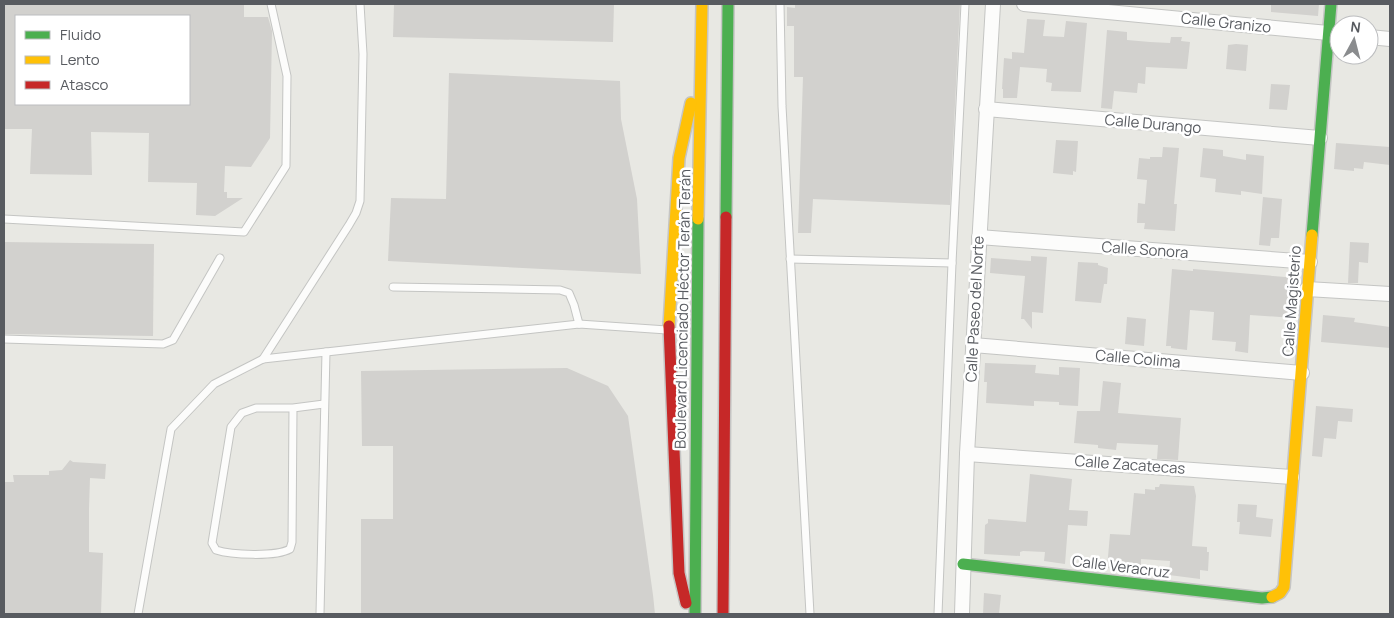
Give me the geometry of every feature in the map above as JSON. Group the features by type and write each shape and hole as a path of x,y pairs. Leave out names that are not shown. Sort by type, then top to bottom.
{"main road":[{"name":"Boulevard Licenciado Héctor Terán Terán","path":"695,614 696,367 702,4"},
{"path":"723,614 728,4"},
{"path":"689,614 682,593 679,573 669,330 679,158 701,60"},
{"name":"Calle Magisterio","path":"1275,596 1284,587 1320,138 1330,65"},
{"name":"Calle Veracruz","path":"963,564 1262,598 1275,596"}],"street":[{"name":"Calle Paseo del Norte","path":"962,614 967,454 993,4"},
{"name":"Calle Granizo","path":"1024,4 1329,34"},
{"name":"Calle Durango","path":"986,109 1320,138"},
{"name":"Calle Sonora","path":"979,238 1310,262"},
{"path":"1308,289 1390,294"},
{"name":"Calle Colima","path":"973,344 1302,373"},
{"name":"Calle Zacatecas","path":"967,454 1292,476"}],"lane":[{"path":"4,219 244,232 286,166 287,76 272,4"},
{"path":"263,359 349,225 360,201 363,54 360,4"},
{"path":"780,4 782,106 810,614"},
{"path":"938,614 952,262 965,4"},
{"path":"4,339 163,344 173,340 220,258"},
{"path":"790,259 952,262"},
{"path":"393,287 560,290 569,293 579,324"},
{"path":"138,614 171,429 214,384 263,359 579,324 669,330"},
{"path":"320,614 326,352"},
{"path":"293,408 292,542 290,549 284,553 252,554 223,553 216,550 212,543 231,427 242,413 256,408 293,408 324,404"}],"building":[{"path":"4,4 244,4 244,17 268,17 272,31 270,138 251,167 225,166 224,192 227,192 227,198 243,198 215,216 196,215 197,183 148,182 149,133 91,132 92,175 30,174 32,129 4,129"},
{"path":"394,4 614,4 613,42 393,37"},
{"path":"795,4 960,4 950,205 813,199 811,233 798,233 803,77 794,77 794,26 787,26 787,7 795,8"},
{"path":"1271,4 1319,4 1318,16 1271,12"},
{"path":"1027,19 1045,20 1043,36 1064,37 1066,21 1087,23 1081,92 1051,91 1052,83 1046,82 1047,69 1020,67 1017,98 1003,98 1004,58 1012,59 1012,52 1024,53"},
{"path":"1107,30 1127,32 1127,40 1170,43 1171,37 1182,37 1181,41 1190,42 1187,69 1146,67 1145,84 1138,83 1137,93 1114,91 1112,109 1101,108"},
{"path":"1228,45 1248,45 1246,71 1226,69"},
{"path":"449,73 620,81 621,119 637,199 641,274 388,261 391,198 446,199"},
{"path":"1271,84 1290,85 1287,110 1269,109"},
{"path":"1056,140 1078,141 1076,172 1073,171 1073,175 1053,173"},
{"path":"1336,143 1390,147 1390,165 1364,162 1363,169 1354,168 1354,171 1334,169"},
{"path":"1163,147 1179,148 1174,204 1177,204 1175,231 1144,229 1145,223 1137,223 1138,203 1145,204 1147,180 1137,179 1139,158 1162,157"},
{"path":"1203,148 1223,150 1223,156 1246,160 1246,154 1264,156 1262,194 1241,191 1241,195 1215,192 1216,179 1200,177"},
{"path":"1263,197 1282,199 1279,238 1271,238 1270,246 1259,245"},
{"path":"4,242 154,244 153,336 4,334"},
{"path":"1350,242 1369,243 1368,263 1359,262 1358,283 1348,283"},
{"path":"1031,256 1047,257 1043,313 1032,312 1032,329 1024,319 1021,319 1025,276 990,273 991,258 1031,261"},
{"path":"1078,262 1098,263 1098,265 1108,268 1107,284 1104,284 1101,303 1075,301"},
{"path":"1172,269 1193,271 1193,269 1297,278 1294,318 1250,315 1248,353 1235,351 1236,342 1212,340 1214,312 1190,310 1187,350 1166,346"},
{"path":"1323,315 1355,318 1354,322 1390,327 1390,348 1321,342"},
{"path":"1127,317 1146,319 1144,346 1125,344"},
{"path":"985,363 1036,365 1035,373 1059,375 1059,367 1080,368 1078,406 1059,405 1059,402 1034,401 1034,406 986,403 987,382 984,382"},
{"path":"567,368 608,386 628,416 655,614 361,614 361,519 393,519 393,446 362,446 361,371"},
{"path":"1103,381 1121,383 1118,413 1181,418 1178,460 1157,459 1158,445 1117,443 1116,450 1098,448 1098,445 1074,443 1077,411 1100,411"},
{"path":"1316,406 1353,409 1352,422 1338,421 1336,439 1324,438 1322,457 1312,456"},
{"path":"70,460 73,462 106,464 105,479 90,478 89,552 103,553 101,614 4,614 4,482 14,482 13,475 49,475 49,471 62,470"},
{"path":"1030,474 1072,479 1069,510 1088,511 1087,526 1068,525 1065,564 1044,561 1045,552 1023,551 1020,552 1020,556 984,554 985,525 988,523 988,519 1026,522"},
{"path":"1160,484 1194,486 1196,496 1192,546 1207,547 1207,552 1209,552 1208,571 1200,570 1200,579 1169,575 1170,561 1141,559 1141,565 1137,565 1136,572 1107,568 1110,534 1130,535 1134,493 1145,494 1145,489 1155,490 1155,487 1159,487"},
{"path":"1238,504 1257,505 1256,517 1273,519 1271,537 1239,534 1240,522 1237,522"},
{"path":"984,593 1001,595 999,614 983,614"}],"traffic: fast":[{"path":"726,217 728,4"},
{"path":"1312,235 1331,4"},
{"path":"695,614 698,219"},
{"path":"963,564 1262,598 1272,597"}],"traffic: slow":[{"path":"698,219 702,4"},
{"path":"669,326 679,158 691,103"},
{"path":"1272,597 1280,593 1284,587 1312,235"}],"traffic: jam":[{"path":"723,614 726,217"},
{"path":"669,326 679,573 686,603"}]}
